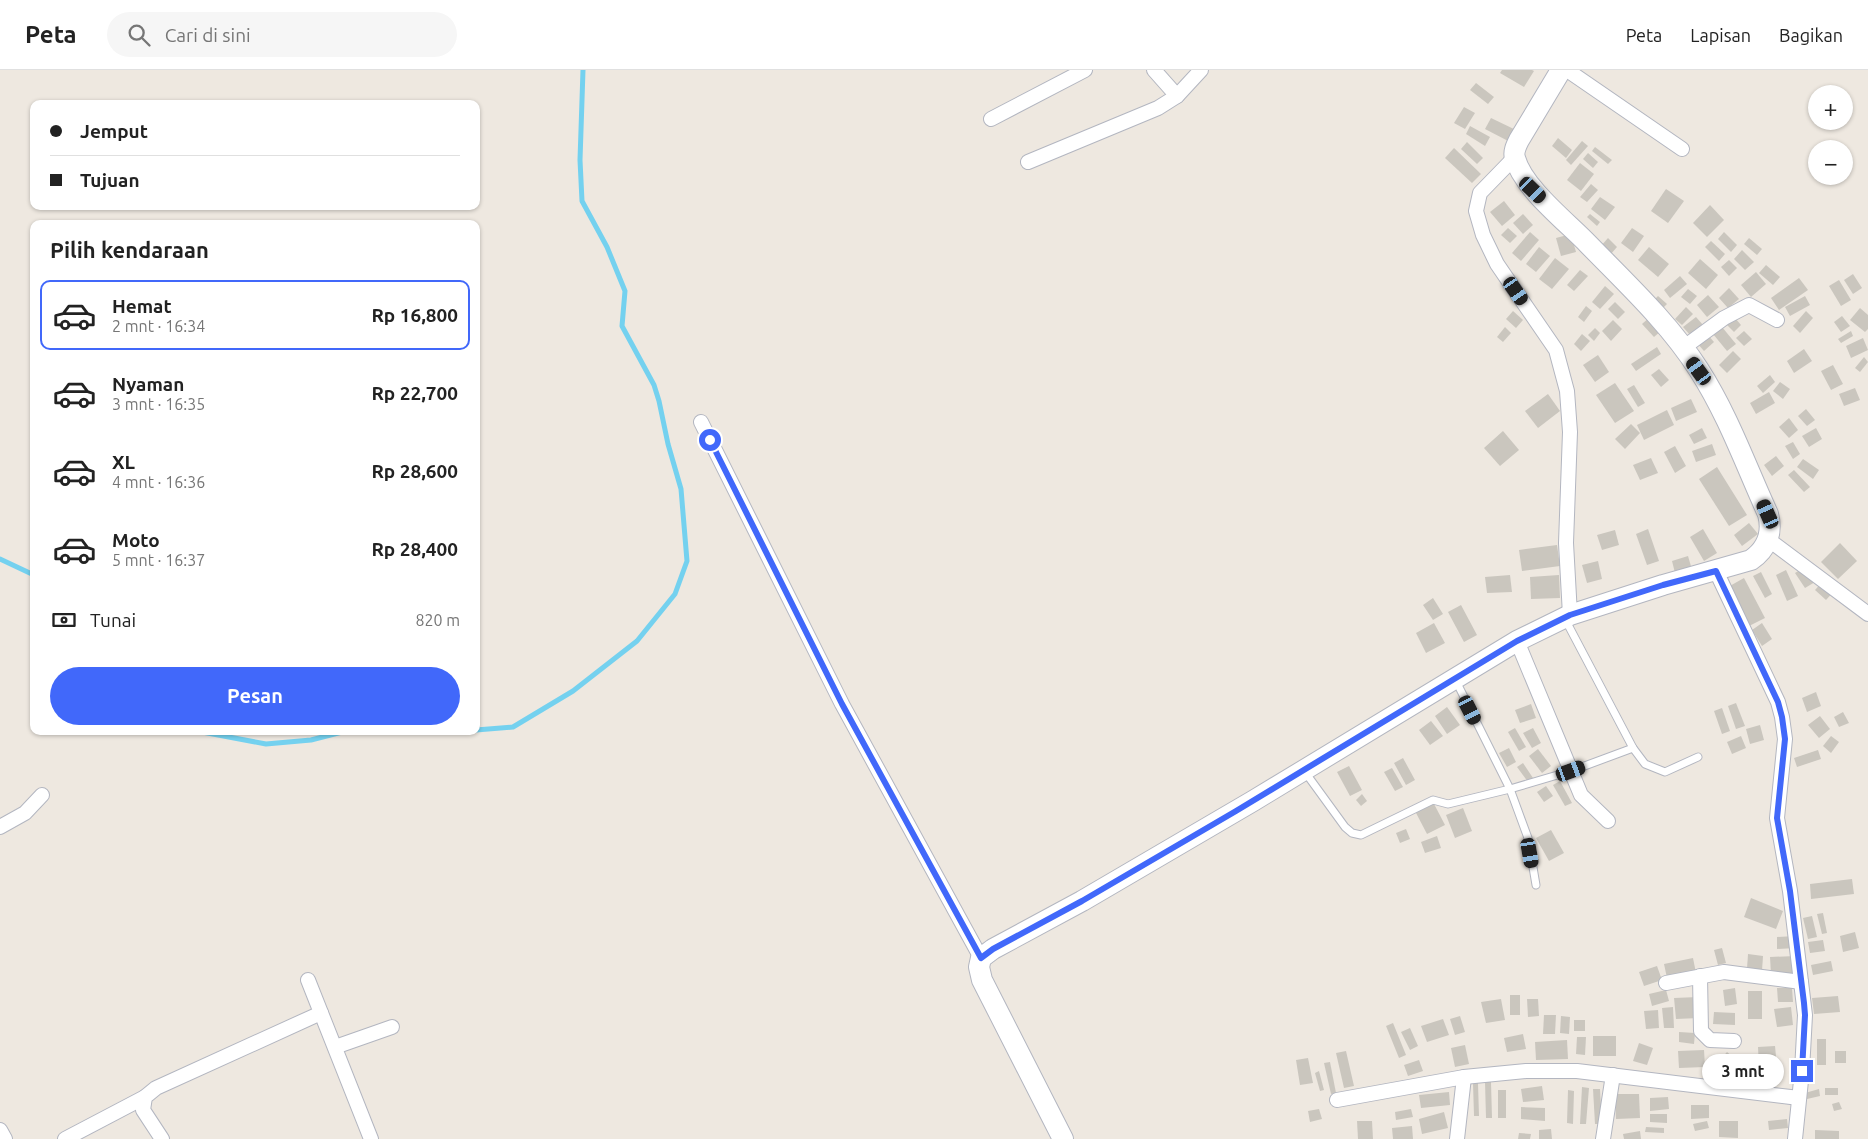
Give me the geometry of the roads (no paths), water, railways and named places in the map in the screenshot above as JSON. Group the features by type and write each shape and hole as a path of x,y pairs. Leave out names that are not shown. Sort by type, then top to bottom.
{"street":[{"path":"992,119 1084,70"},
{"path":"1154,70 1177,96"},
{"path":"1028,162 1158,108 1177,96 1201,70"},
{"path":"1560,70 1519,140 1514,157 1480,194 1476,211 1483,235 1497,264 1556,350 1567,391 1570,432 1566,543 1568,617"},
{"path":"1567,70 1682,149"},
{"path":"1063,1139 982,980 979,967 981,958 993,949 1091,896 1517,641 1568,617 1663,585 1751,560 1762,551 1768,540 1771,528 1768,514 1717,402 1699,371 1651,309 1576,231 1533,190 1514,157"},
{"path":"1683,348 1724,318 1750,305 1777,320"},
{"path":"701,422 842,704 981,958"},
{"path":"1768,540 1868,614"},
{"path":"1716,571 1778,702 1782,717 1785,739 1777,818 1790,891 1805,1015 1795,1139"},
{"path":"1517,641 1581,795 1608,821"},
{"path":"0,827 25,813 42,795"},
{"path":"1666,983 1724,972 1801,982"},
{"path":"1700,976 1701,1031 1710,1040 1734,1041"},
{"path":"308,980 370,1139"},
{"path":"65,1139 146,1097 156,1088 321,1013"},
{"path":"335,1048 392,1027"},
{"path":"1337,1100 1464,1077 1551,1071 1576,1071 1613,1075 1799,1098"},
{"path":"1603,1139 1613,1075"},
{"path":"1457,1139 1464,1077"},
{"path":"146,1097 143,1110 162,1139"},
{"path":"0,1130 5,1139"}],"lane":[{"path":"1568,617 1633,748 1645,764 1665,772 1698,757"},
{"path":"1454,679 1510,789 1528,838 1536,885"},
{"path":"1303,770 1345,827 1352,833 1361,835 1433,800 1448,804 1510,789 1571,771 1633,748"}],"waterway":[{"path":"480,730 513,727 573,691 637,641 675,594 687,561 681,489 668,444 659,401 654,385 622,326 625,291 607,247 582,201 580,160 583,70"},
{"path":"0,559 30,573"},
{"path":"218,735 266,744 311,740 330,735"}]}
